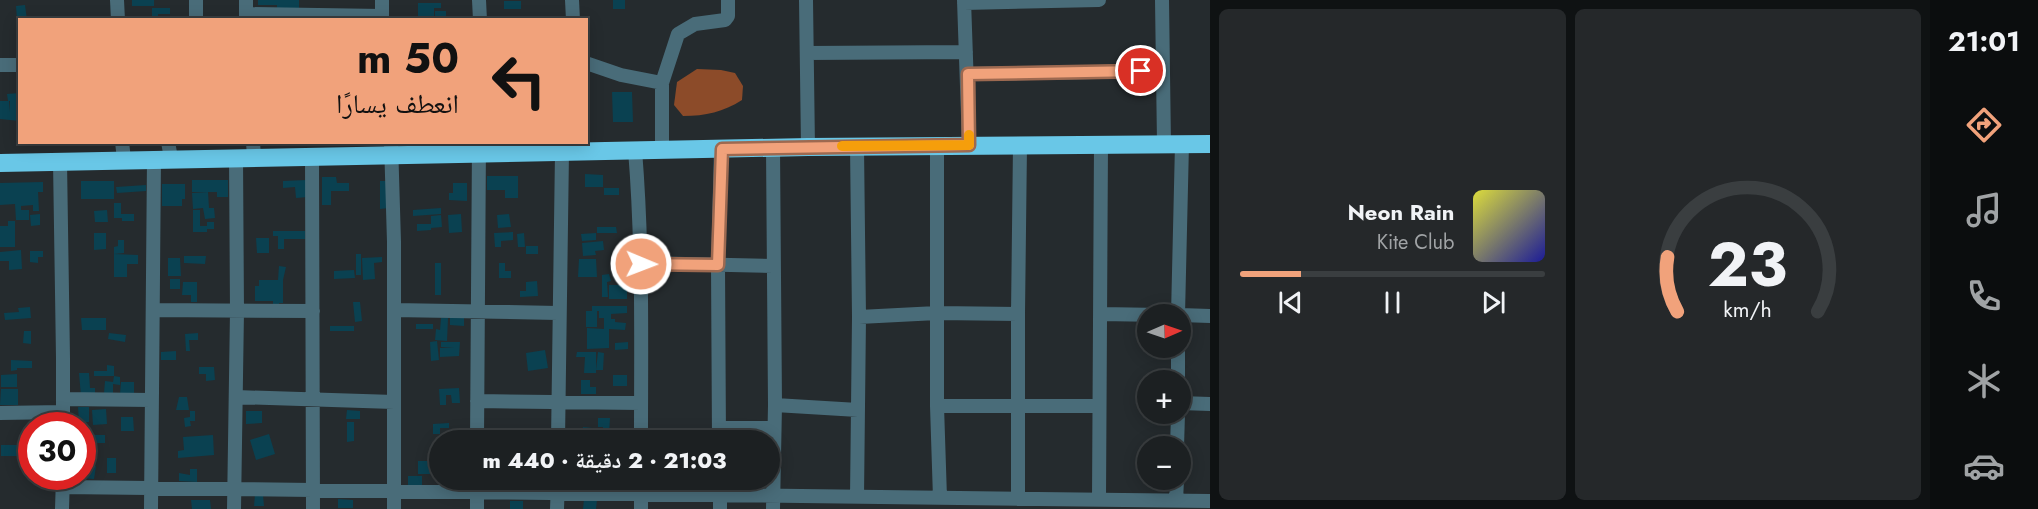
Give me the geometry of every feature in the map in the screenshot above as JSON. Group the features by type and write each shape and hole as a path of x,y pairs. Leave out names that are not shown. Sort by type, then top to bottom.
{"highway":[{"path":"0,163 60,161 123,151 236,157 253,149 312,155 391,148 479,147 562,152 857,146 1210,144"}],"street":[{"path":"117,0 118,18"},
{"path":"196,0 196,18"},
{"path":"246,0 246,17 330,15 382,17 382,0"},
{"path":"329,0 330,15"},
{"path":"479,0 480,18"},
{"path":"572,0 573,18"},
{"path":"662,150 662,83 676,36 695,24 725,20 728,16 728,0"},
{"path":"806,0 808,147"},
{"path":"969,145 964,1 1099,0"},
{"path":"1162,0 1162,71 1173,144 1179,304"},
{"path":"807,53 966,51"},
{"path":"588,64 621,75 662,83"},
{"path":"0,65 18,65"},
{"path":"968,74 1162,71"},
{"path":"1099,500 1101,144"},
{"path":"1018,499 1020,145"},
{"path":"857,146 859,317 857,497"},
{"path":"936,146 937,406 940,498"},
{"path":"477,430 479,147"},
{"path":"391,148 394,509"},
{"path":"773,148 773,502"},
{"path":"719,430 718,265 722,149"},
{"path":"635,150 640,212 641,430"},
{"path":"558,430 562,152"},
{"path":"151,509 153,310 164,153"},
{"path":"312,155 313,509"},
{"path":"234,509 237,311 236,157"},
{"path":"60,161 63,412 151,400"},
{"path":"641,264 773,266"},
{"path":"153,310 313,311"},
{"path":"394,310 558,313"},
{"path":"859,317 937,313 1018,314"},
{"path":"1101,314 1137,315"},
{"path":"1191,315 1210,316"},
{"path":"236,398 394,402"},
{"path":"477,401 641,403"},
{"path":"1191,403 1210,404"},
{"path":"774,405 858,410"},
{"path":"937,406 1099,406"},
{"path":"0,413 18,413"},
{"path":"756,430 774,428"},
{"path":"96,484 152,488 394,491 429,489"},
{"path":"62,509 63,490"},
{"path":"477,490 477,509"},
{"path":"557,490 557,509"},
{"path":"640,490 640,509"},
{"path":"656,490 720,502 823,503 857,497 901,503 940,498 1018,499 1075,504 1099,500 1162,505 1176,501 1210,501"},
{"path":"1176,501 1177,490"}],"shaded area":[{"path":"697,69 735,73 743,86 742,100 714,113 683,116 674,105 677,82"}],"building":[{"path":"132,0 154,0 154,6 132,6"},
{"path":"258,0 299,0 299,9 277,10 277,5 258,5"},
{"path":"613,0 625,0 625,9 613,9"},
{"path":"504,1 521,1 521,9 504,9"},
{"path":"418,3 441,3 441,8 434,8 434,18 418,18"},
{"path":"25,5 27,18 18,18 18,33 16,6"},
{"path":"152,8 170,8 170,14 158,14 158,18 152,18"},
{"path":"435,11 446,11 446,18 435,18"},
{"path":"612,92 632,92 633,122 613,122"},
{"path":"18,93 18,121 0,119 0,101 8,101 7,94"},
{"path":"585,174 603,175 603,187 585,187"},
{"path":"487,176 518,176 518,198 505,198 505,190 487,190"},
{"path":"322,177 336,177 337,183 349,183 349,191 331,191 331,205 322,205"},
{"path":"192,180 228,180 228,197 217,197 217,192 192,192"},
{"path":"307,180 308,197 296,198 295,187 283,188 283,181"},
{"path":"81,181 114,181 114,199 81,199"},
{"path":"380,181 388,181 389,208 380,209"},
{"path":"43,182 43,192 38,192 39,211 33,211 33,205 21,206 21,210 29,210 29,220 16,220 15,204 0,205 0,183"},
{"path":"453,183 467,183 467,201 449,200 449,193 453,193"},
{"path":"162,184 185,184 185,199 182,199 182,206 162,206"},
{"path":"146,185 146,191 117,193 116,187"},
{"path":"604,188 619,188 619,195 604,195"},
{"path":"208,192 209,208 214,208 215,218 205,219 203,208 193,209 192,193"},
{"path":"114,203 121,203 121,214 134,214 134,221 114,218"},
{"path":"441,208 441,214 413,216 413,210"},
{"path":"107,210 108,222 95,222 94,211"},
{"path":"193,210 200,210 200,226 207,226 207,222 214,222 214,229 207,229 207,232 193,232"},
{"path":"40,214 40,225 31,226 30,215"},
{"path":"461,214 462,232 449,233 448,215"},
{"path":"509,214 511,227 498,228 497,215"},
{"path":"441,215 442,227 417,231 417,224 431,224 431,216"},
{"path":"8,221 15,221 15,247 0,247 0,226 8,226"},
{"path":"597,227 616,227 617,233 597,233"},
{"path":"273,231 305,231 305,239 284,239 284,249 278,249 278,236 273,236"},
{"path":"513,232 513,240 501,241 501,247 495,247 494,233"},
{"path":"94,233 106,233 106,249 94,250"},
{"path":"524,233 525,247 518,247 517,234"},
{"path":"596,233 596,240 582,241 581,234"},
{"path":"256,238 269,238 269,253 257,253"},
{"path":"118,240 124,240 124,253 114,254 114,247 118,246"},
{"path":"603,241 604,250 595,251 596,255 583,256 582,243"},
{"path":"526,246 538,246 538,254 526,254"},
{"path":"21,250 22,269 9,270 9,261 0,261 0,252"},
{"path":"30,251 43,251 43,257 38,257 38,263 30,262"},
{"path":"114,254 138,255 138,264 127,264 127,277 114,277"},
{"path":"356,254 361,254 361,275 356,275"},
{"path":"184,256 206,256 205,264 184,263"},
{"path":"382,257 382,262 374,263 375,279 363,280 362,258"},
{"path":"168,258 180,258 181,276 168,276"},
{"path":"579,259 596,259 597,277 578,277"},
{"path":"435,263 441,263 441,295 435,295"},
{"path":"499,263 505,263 505,271 511,271 511,278 499,278"},
{"path":"279,266 286,267 283,280 283,303 279,303 279,312 273,312 273,301 255,301 255,286 259,286 259,280 278,280"},
{"path":"354,270 355,278 334,279 334,271"},
{"path":"609,274 611,281 607,282 608,297 602,297 602,275"},
{"path":"170,279 180,279 180,289 170,289"},
{"path":"537,281 538,296 520,297 520,291 526,291 526,282"},
{"path":"183,282 197,282 197,302 191,302 191,295 182,295"},
{"path":"609,285 627,285 627,299 609,299"},
{"path":"353,302 360,302 362,321 355,322"},
{"path":"592,306 627,306 627,313 611,314 611,319 615,319 615,322 626,323 625,330 609,329 609,348 587,349 587,328 604,329 604,318 599,318 599,311 597,311 597,327 586,327 586,311 592,311"},
{"path":"30,307 31,318 5,320 4,313 19,312 18,308"},
{"path":"81,318 106,318 106,330 82,330"},
{"path":"441,318 448,318 447,341 435,340 436,329 440,330"},
{"path":"450,318 464,318 464,326 450,325"},
{"path":"416,324 433,324 433,329 416,329"},
{"path":"330,326 354,326 354,331 330,331"},
{"path":"24,331 31,331 31,344 23,343"},
{"path":"109,333 126,335 125,342 108,339"},
{"path":"198,333 198,340 189,340 190,351 186,351 185,334"},
{"path":"437,341 439,360 431,361 430,342"},
{"path":"441,342 460,342 459,356 440,357 440,348 454,348 441,347"},
{"path":"628,342 628,349 615,350 615,343"},
{"path":"545,350 548,368 528,371 526,353"},
{"path":"176,351 176,360 161,360 161,352"},
{"path":"577,352 596,352 596,373 584,373 585,357 576,357"},
{"path":"598,352 604,353 603,370 596,370"},
{"path":"11,360 32,361 32,368 17,368 11,371"},
{"path":"107,365 114,366 114,376 94,376 94,371 107,371"},
{"path":"199,367 214,367 215,380 206,381 206,374 199,374"},
{"path":"79,373 89,373 90,388 95,388 95,395 81,396"},
{"path":"17,374 17,387 1,387 1,375"},
{"path":"613,375 627,375 627,386 613,386"},
{"path":"114,376 120,377 120,385 113,384 113,393 104,393 105,381 113,382"},
{"path":"581,380 590,380 590,387 596,387 596,394 581,394"},
{"path":"121,382 134,382 134,394 120,394"},
{"path":"459,388 460,403 452,403 451,395 446,395 446,405 440,405 439,389"},
{"path":"1,389 18,389 18,405 0,405"},
{"path":"179,397 187,397 189,410 176,410"},
{"path":"78,407 89,407 89,412 78,412"},
{"path":"106,409 107,424 96,425 96,412 92,410"},
{"path":"347,410 360,411 360,419 346,419"},
{"path":"190,411 195,411 195,421 190,421 191,426 185,427 184,418 190,417"},
{"path":"246,411 262,411 262,423 246,424"},
{"path":"121,417 133,417 134,431 121,431"},
{"path":"598,418 610,418 609,430 598,427"},
{"path":"347,422 354,422 354,441 347,442"},
{"path":"449,423 449,428 433,430 433,424"},
{"path":"583,427 602,429 602,430 583,430"},
{"path":"269,434 275,454 256,460 250,440"},
{"path":"96,435 105,435 105,443 96,443"},
{"path":"213,435 214,455 178,458 178,451 184,450 183,437"},
{"path":"1,445 17,445 17,456 1,456"},
{"path":"107,458 116,458 116,473 107,473"},
{"path":"418,461 429,461 429,474 418,474"},
{"path":"190,469 197,469 197,482 179,481 179,473 190,475"},
{"path":"408,476 422,476 422,487 408,487"},
{"path":"255,494 263,495 264,506 254,506"},
{"path":"338,499 353,500 353,508 338,508"},
{"path":"584,499 597,500 596,509 583,509"},
{"path":"191,500 210,500 211,509 192,509"},
{"path":"510,501 523,501 523,509 510,509"}],"slow traffic":[{"path":"842,146 969,145 969,135"}],"route":[{"path":"641,264 718,265 722,149 969,145 968,74 1141,71"}]}
